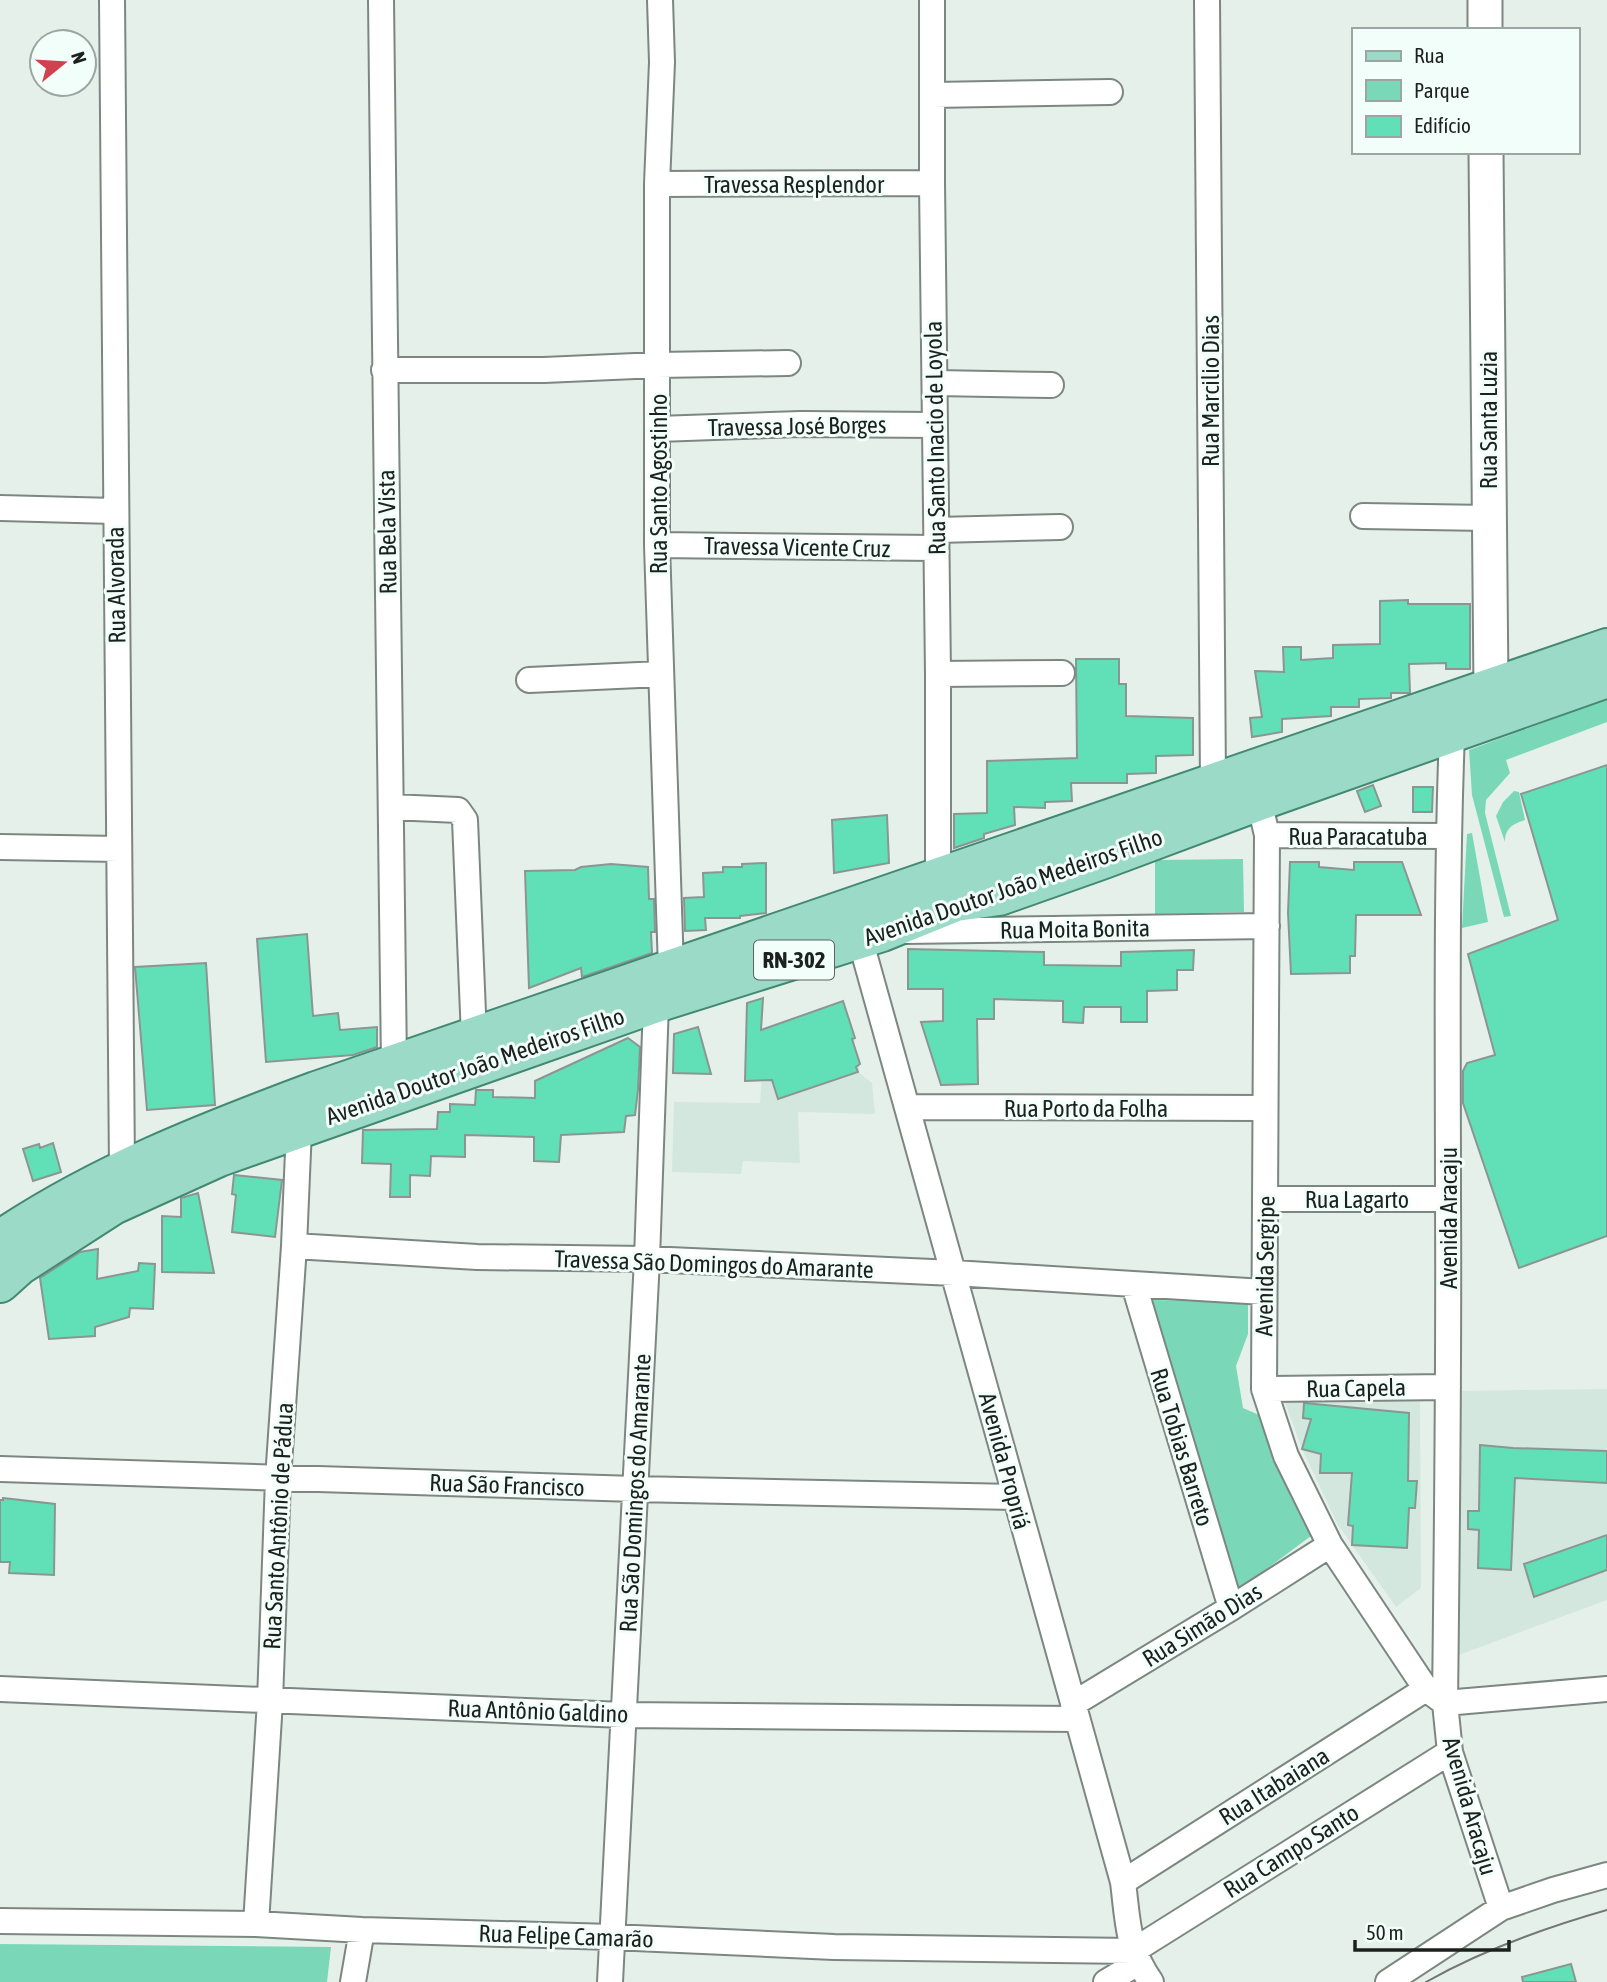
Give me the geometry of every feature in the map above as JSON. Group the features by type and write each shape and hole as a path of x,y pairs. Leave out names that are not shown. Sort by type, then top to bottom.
{"main road":[{"path":"1485,0 1485,28"},
{"name":"Rua Santa Luzia","path":"1486,154 1491,688"},
{"name":"Avenida Doutor João Medeiros Filho","path":"0,1240 70,1195 240,1120 671,969 947,890 1002,878 1055,859 1061,854 1067,835 1213,782 1607,648"},
{"name":"Avenida Doutor João Medeiros Filho","path":"0,1283 20,1265 113,1205 219,1157 656,1003 871,935 947,890 999,896 1109,858 1263,818 1452,733 1607,678"},
{"path":"1109,858 1114,835 1119,830 1178,809 1213,782"}],"street":[{"name":"Rua Alvorada","path":"112,0 122,1170"},
{"name":"Rua Bela Vista","path":"381,0 394,1065"},
{"name":"Rua Santo Agostinho","path":"660,0 662,62 657,184 657,545 671,969"},
{"name":"Rua Santo Inacio de Loyola","path":"932,0 938,674 947,890"},
{"name":"Rua Marcilio Dias","path":"1207,0 1213,782"},
{"path":"933,95 1110,92"},
{"name":"Travessa Resplendor","path":"657,184 932,183"},
{"path":"384,370 544,370 788,363"},
{"path":"936,383 1051,385"},
{"name":"Travessa José Borges","path":"658,429 801,424 935,425"},
{"path":"0,509 115,511"},
{"path":"1363,516 1488,518"},
{"name":"Travessa Vicente Cruz","path":"657,545 936,539 1060,527"},
{"path":"938,674 1062,673"},
{"path":"529,680 661,674"},
{"name":"Avenida Aracaju","path":"1452,733 1448,836 1448,1387 1435,1696 1450,1752 1501,1909"},
{"path":"392,807 458,810 465,820 474,1037"},
{"name":"Rua Paracatuba","path":"1263,818 1448,836"},
{"name":"Avenida Sergipe","path":"1263,818 1267,926 1264,1389 1286,1456 1330,1545 1435,1696"},
{"path":"0,847 119,849"},
{"name":"Rua Moita Bonita","path":"871,935 1267,926"},
{"name":"Avenida Propriá","path":"871,935 908,1107 1122,1882 1140,1965"},
{"name":"Rua São Domingos do Amarante","path":"610,1982 647,1259 656,1003"},
{"name":"Rua Porto da Folha","path":"908,1107 1264,1108"},
{"name":"Rua Santo Antônio de Pádua","path":"256,1924 270,1701 278,1479 295,1246 299,1128"},
{"name":"Rua Lagarto","path":"1266,1199 1448,1199"},
{"name":"Travessa São Domingos do Amarante","path":"295,1246 477,1257 647,1259 954,1273 1264,1292"},
{"name":"Rua Tobias Barreto","path":"1134,1285 1231,1608"},
{"name":"Rua Capela","path":"1264,1389 1448,1387"},
{"name":"Rua São Francisco","path":"0,1469 635,1489 1015,1497"},
{"name":"Rua Simão Dias","path":"1075,1712 1330,1545"},
{"name":"Rua Antônio Galdino","path":"0,1689 623,1715 1075,1712"},
{"path":"1435,1696 1607,1689"},
{"name":"Rua Itabaiana","path":"1122,1882 1435,1696"},
{"name":"Rua Campo Santo","path":"1106,1982 1140,1965 1450,1752"},
{"path":"1388,1982 1501,1909 1553,1890 1607,1875"},
{"path":"1553,1890 1607,1884"},
{"name":"Rua Felipe Camarão","path":"0,1921 256,1924 362,1930 612,1937 1140,1965"},
{"path":"353,1982 362,1930"}],"shaded area":[{"path":"843,1001 855,1038 854,1047 860,1064 858,1072 872,1083 875,1114 798,1112 800,1163 743,1161 741,1174 672,1172 674,1102 760,1103 765,1029"},
{"path":"1607,1389 1607,1600 1459,1655 1459,1391"},
{"path":"1283,1397 1420,1399 1421,1588 1396,1607 1338,1525 1302,1449"}],"green space":[{"path":"1607,699 1607,722 1506,760 1510,773 1486,800 1485,813 1511,916 1504,917 1472,795 1469,750"},
{"path":"1514,791 1519,792 1525,820 1510,827 1505,842 1496,816 1503,802"},
{"path":"1472,833 1488,922 1462,928 1467,834"},
{"path":"1243,859 1244,912 1155,914 1155,860"},
{"path":"1144,1300 1248,1301 1248,1334 1236,1366 1243,1408 1264,1417 1315,1533 1237,1591"},
{"path":"0,1944 331,1947 327,1982 0,1982"}],"building":[{"path":"1408,600 1408,604 1470,604 1470,669 1446,669 1446,663 1409,664 1410,693 1391,693 1391,698 1359,699 1359,707 1331,707 1331,716 1282,719 1282,732 1252,737 1250,718 1262,717 1255,671 1284,672 1283,647 1301,647 1301,660 1333,658 1333,645 1380,644 1380,601"},
{"path":"1076,659 1119,659 1119,684 1126,684 1126,716 1193,718 1193,755 1156,756 1156,773 1127,774 1127,783 1071,783 1072,801 1045,802 1045,808 1014,807 1015,825 984,834 984,838 954,848 954,814 987,813 987,761 1077,758"},
{"path":"1607,765 1607,1236 1519,1268 1463,1103 1463,1071 1467,1063 1495,1055 1468,954 1558,920 1521,794"},
{"path":"1373,785 1381,806 1365,812 1357,791"},
{"path":"1413,787 1433,787 1432,812 1413,812"},
{"path":"887,815 889,863 834,873 832,820"},
{"path":"1290,862 1319,862 1319,867 1354,870 1354,862 1402,862 1421,915 1356,915 1355,956 1350,956 1350,973 1291,974 1288,913"},
{"path":"766,863 766,913 740,918 705,918 706,930 685,931 684,898 704,897 703,873 723,872 723,867"},
{"path":"611,864 648,867 649,899 654,899 655,932 651,932 652,953 582,977 581,968 529,988 525,871 575,870"},
{"path":"307,934 313,1016 338,1013 340,1030 377,1027 377,1047 353,1055 266,1062 257,939"},
{"path":"908,949 1044,952 1044,965 1121,966 1121,952 1194,950 1193,970 1177,970 1177,990 1147,991 1147,1022 1121,1022 1121,1007 1084,1007 1083,1023 1063,1022 1063,1001 994,999 994,1019 977,1019 978,1084 941,1085 921,1022 943,1021 943,989 908,989"},
{"path":"206,963 215,1105 147,1110 135,967"},
{"path":"763,998 761,1030 843,1001 855,1038 852,1039 860,1064 856,1067 858,1072 778,1099 772,1080 745,1081 747,1003"},
{"path":"698,1027 711,1074 673,1073 674,1034"},
{"path":"628,1038 640,1047 635,1115 626,1116 624,1132 561,1135 559,1162 534,1161 534,1137 465,1135 465,1157 431,1156 430,1176 410,1175 410,1197 390,1197 391,1164 362,1163 363,1130 437,1129 438,1112 450,1112 450,1104 475,1105 476,1090 493,1090 493,1097 535,1098 535,1081"},
{"path":"53,1143 61,1172 33,1181 23,1149 39,1144 40,1148"},
{"path":"234,1175 282,1180 275,1237 232,1232 236,1195 232,1194"},
{"path":"198,1193 214,1273 162,1272 162,1216 181,1217 181,1198"},
{"path":"98,1249 97,1279 138,1271 139,1263 155,1264 153,1309 130,1308 129,1317 95,1327 95,1336 49,1339 40,1278 80,1252"},
{"path":"1304,1403 1409,1413 1408,1481 1417,1481 1415,1508 1409,1508 1407,1548 1352,1545 1353,1526 1348,1525 1352,1473 1320,1473 1321,1454 1302,1449 1311,1419 1303,1418"},
{"path":"1480,1445 1607,1451 1607,1483 1515,1478 1511,1570 1478,1568 1479,1530 1468,1529 1468,1511 1479,1511"},
{"path":"3,1498 55,1504 54,1575 9,1573 10,1562 0,1562 0,1500"},
{"path":"1607,1535 1607,1570 1534,1597 1524,1564"},
{"path":"1571,1964 1576,1982 1523,1982 1522,1977"}],"tram line":[{"path":"1426,1982 1514,1941 1607,1910"}]}
